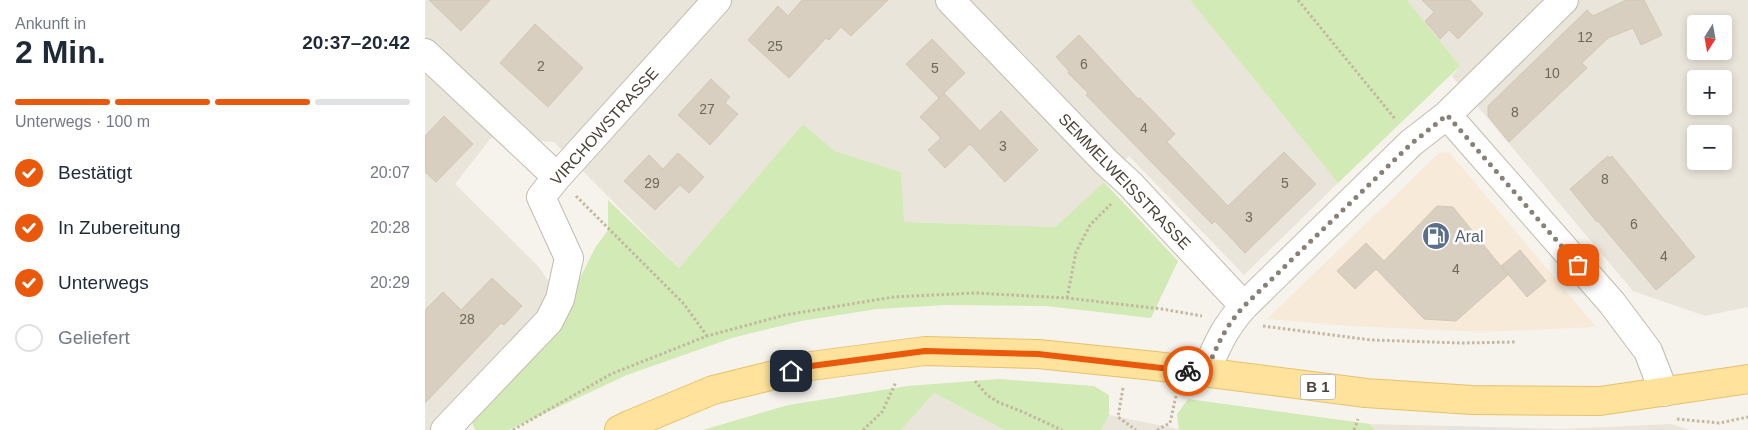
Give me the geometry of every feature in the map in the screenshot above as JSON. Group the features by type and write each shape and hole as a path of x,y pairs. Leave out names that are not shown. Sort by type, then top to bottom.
{"main road":[{"name":"B 1","path":"619,430 629,424 713,390 811,366 925,351 1038,354 1366,393 1472,400 1600,401 1748,379"}],"street":[{"name":"VIRCHOWSTRASSE","path":"445,430 549,321 560,299 569,258 549,187 717,0"},
{"name":"SEMMELWEISSTRASSE","path":"951,0 1106,162 1130,184 1237,313"},
{"path":"1205,374 1222,335 1237,313 1411,144 1447,115 1564,0"},
{"path":"425,52 549,187"},
{"path":"1447,115 1612,303 1648,351 1664,392"}],"path":[{"path":"1298,0 1400,124 1411,144"},
{"path":"1067,298 1076,252 1090,225 1130,184"},
{"path":"549,187 684,304 707,336"},
{"path":"513,430 611,374 707,336 785,315 893,297 975,293 1067,298 1162,309 1237,313 1299,332 1371,340 1462,343 1516,342"},
{"path":"970,374 987,394 998,402 1062,430"},
{"path":"863,430 882,412 897,379 889,380"},
{"path":"1115,384 1124,386 1118,417 1136,430"},
{"path":"1157,430 1170,423 1177,393"},
{"path":"1668,420 1686,419 1719,423 1748,417"}],"shaded area":[{"path":"425,0 1190,0 1338,183 1244,275 1129,156 1055,227 903,222 901,172 835,151 803,124 679,268 554,142 491,138 455,184 538,266 550,283 548,305 436,430 425,430"},
{"path":"1407,0 1748,0 1748,307 1705,316 1633,291 1452,76 1460,66"},
{"name":"Aral","path":"1449,152 1596,327 1483,332 1351,326 1267,319 1439,153"},
{"path":"934,393 1004,430 901,430"},
{"path":"1109,415 1178,429 1179,430 1101,430"},
{"path":"1370,424 1561,429 1671,424 1690,430 1375,430"},
{"path":"1445,426 1578,430 1448,430"}],"green space":[{"path":"1190,0 1407,0 1460,66 1338,183"},
{"path":"803,124 835,151 901,172 904,222 1055,227 1104,182 1178,261 1151,318 1046,306 946,305 877,309 801,321 732,338 627,375 509,430 475,430 468,412 556,326 595,248 608,230 608,200 679,268"},
{"path":"999,379 1094,386 1109,395 1109,415 1101,430 1004,430 934,393 901,430 703,430 788,405 908,386"},
{"path":"1188,399 1370,424 1375,430 1179,430 1177,414"}],"building":[{"path":"429,0 490,0 461,31"},
{"path":"802,0 888,0 851,36 841,27 829,40 826,38 789,78 748,40 778,6 788,16"},
{"path":"1422,0 1470,0 1483,14 1458,39 1449,30 1440,39 1425,21 1434,12"},
{"path":"1626,0 1644,0 1662,35 1641,45 1633,28 1608,38 1582,63 1587,68 1509,142 1488,116 1488,106 1587,10 1593,16"},
{"path":"535,24 583,68 548,107 500,63"},
{"path":"1079,35 1138,99 1140,98 1175,134 1167,142 1228,206 1284,152 1316,184 1245,253 1215,221 1212,224 1086,95 1088,93 1068,73 1069,71 1056,57"},
{"path":"932,39 965,73 939,98 906,64"},
{"path":"711,79 730,97 725,103 738,114 710,145 678,115"},
{"path":"944,93 980,131 1001,111 1038,150 1005,182 970,144 945,168 928,150 941,138 920,117"},
{"path":"444,116 473,144 436,182 425,172 425,136"},
{"path":"678,153 704,177 689,193 680,185 655,210 624,181 649,155 663,169"},
{"path":"1608,156 1610,158 1612,156 1695,257 1656,290 1570,189"},
{"path":"1437,206 1453,207 1508,275 1456,321 1424,319 1376,269 1355,289 1337,271 1366,243 1384,261"},
{"path":"1520,250 1546,281 1527,297 1501,266"},
{"path":"492,278 522,306 504,325 501,323 425,403 425,310 443,292 461,310"}],"way so far":[{"path":"1188,371 1205,374 1222,335 1244,306 1411,144 1447,115 1578,265"}],"place":[{"name":"Aral","path":"1436,236"}],"route":[{"path":"791,371 811,366 925,351 1038,354 1188,371"}]}
